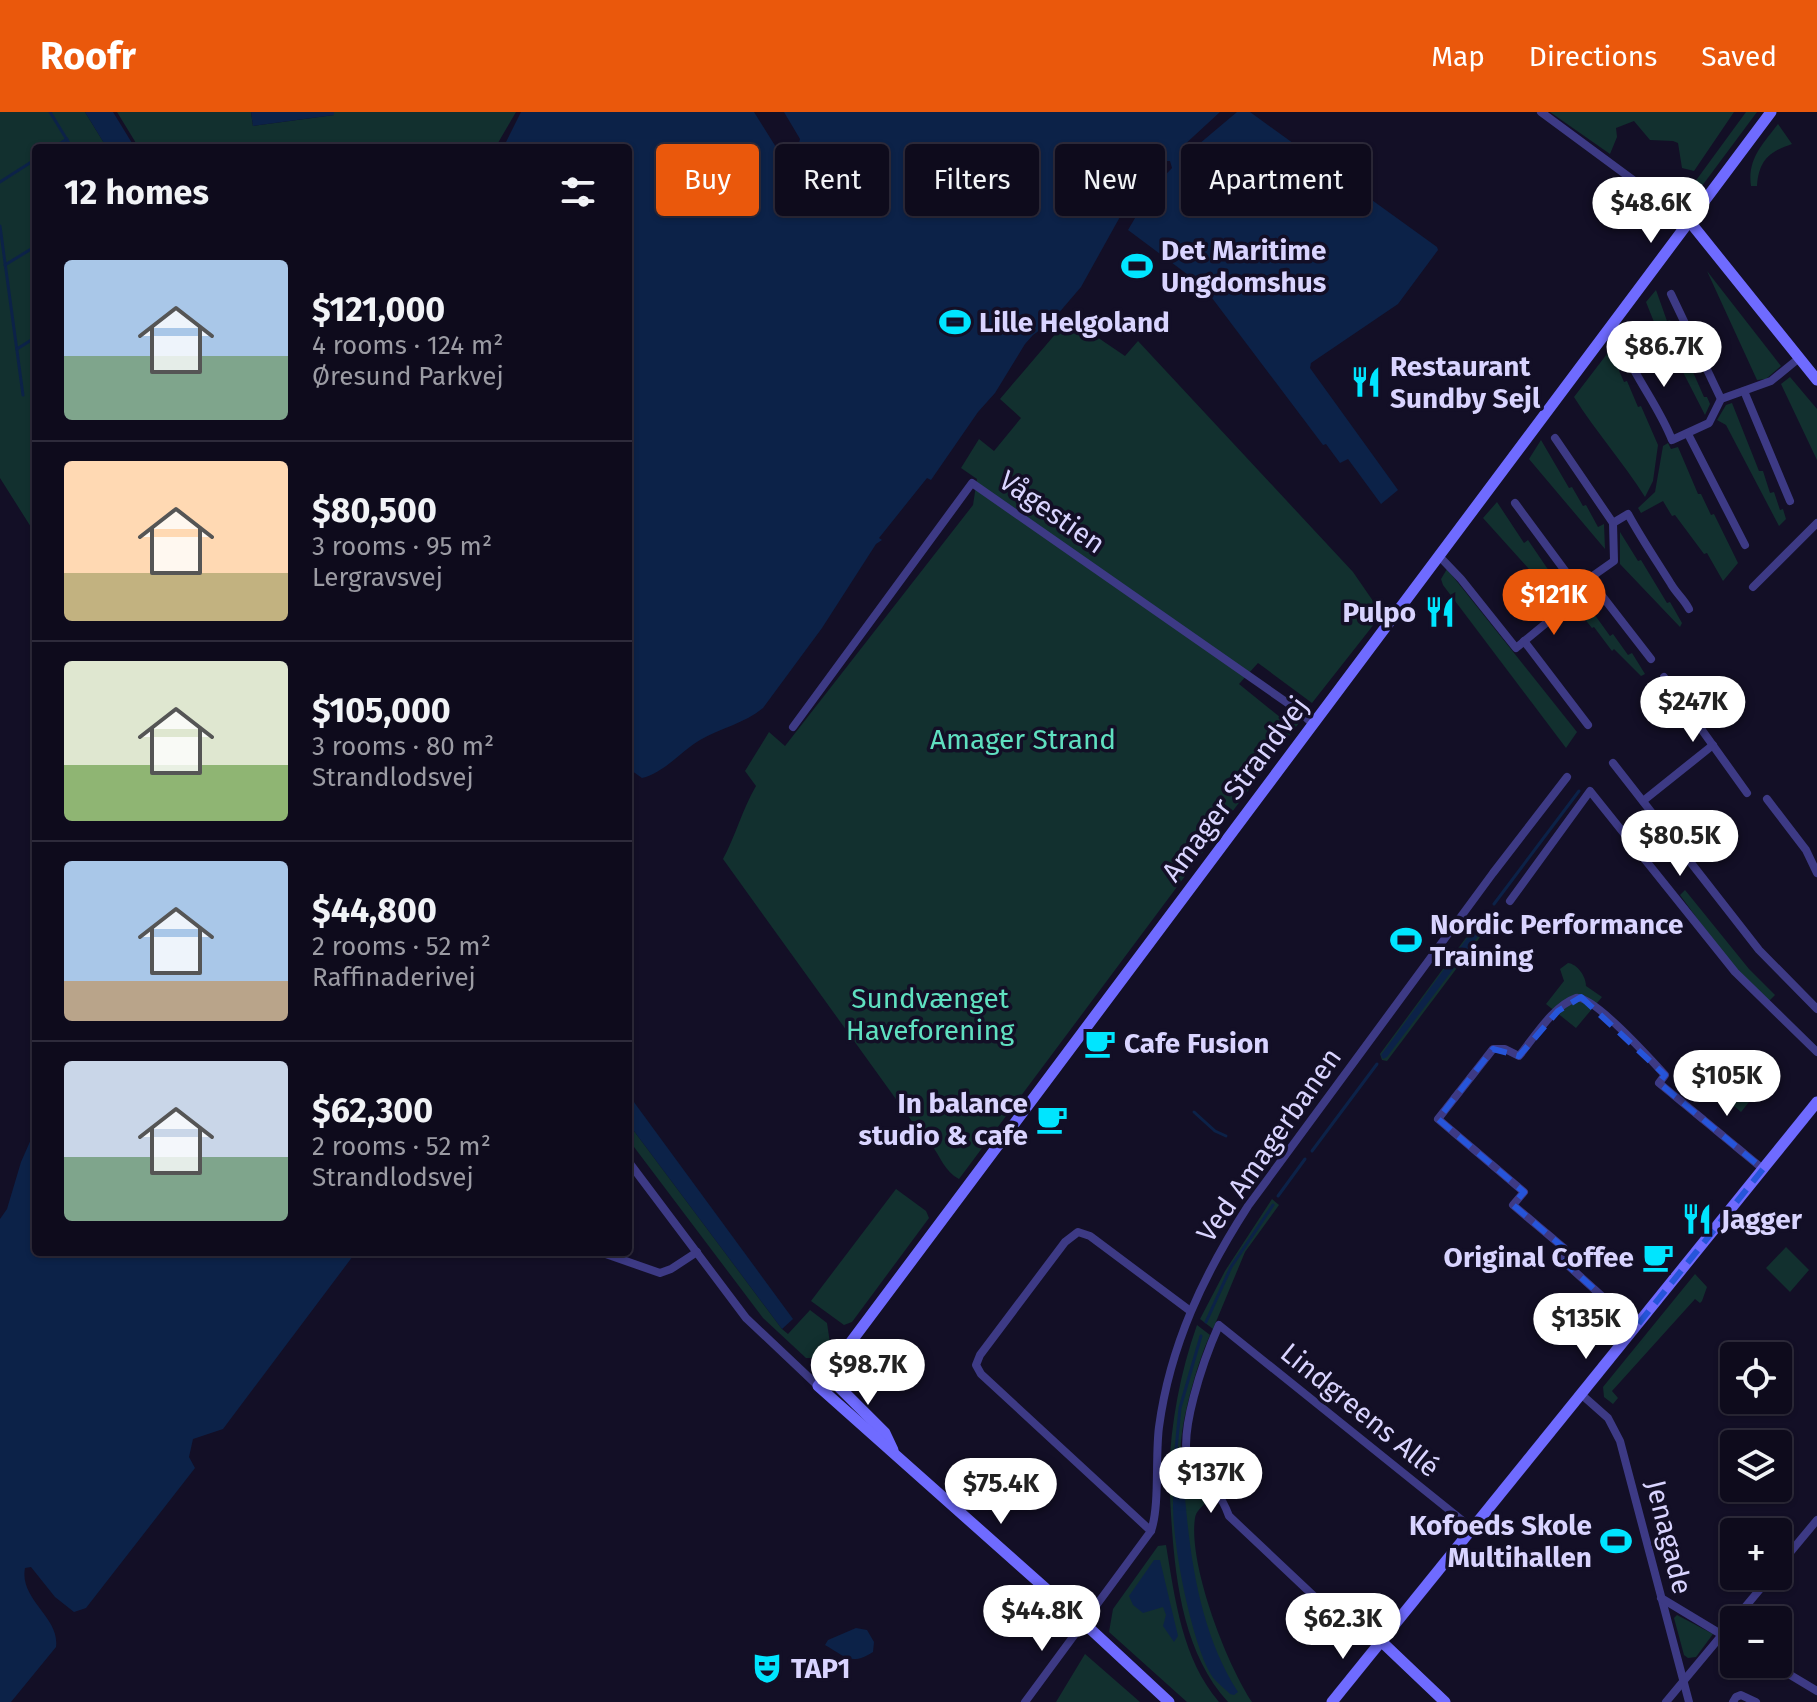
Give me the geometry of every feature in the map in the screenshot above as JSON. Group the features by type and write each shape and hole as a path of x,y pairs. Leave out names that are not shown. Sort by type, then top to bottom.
{"street":[{"path":"1541,112 1690,222 1817,380"},
{"name":"Amager Strandvej","path":"818,1386 1771,112"},
{"path":"1671,294 1721,399"},
{"path":"1625,352 1645,392 1664,419 1672,440 1709,423 1721,399 1771,381 1798,359"},
{"path":"1744,391 1790,501"},
{"path":"1688,434 1745,545"},
{"path":"1439,556 1516,648 1562,610 1567,595 1614,561 1613,523 1555,438"},
{"name":"Vågestien","path":"793,727 972,483 1299,711 1313,724"},
{"path":"1515,503 1577,587"},
{"path":"1613,523 1628,514 1689,609"},
{"path":"1753,587 1817,523"},
{"path":"1589,579 1651,659"},
{"path":"1524,641 1588,725"},
{"path":"1664,677 1747,793"},
{"path":"1643,801 1713,745"},
{"path":"1613,763 1759,950 1817,1009"},
{"name":"Ved Amagerbanen","path":"1025,1702 1151,1531 1155,1511 1156,1448 1175,1355 1189,1310 1220,1248 1488,879 1567,777"},
{"path":"1510,901 1590,791 1735,972 1817,1052"},
{"path":"1767,799 1806,850 1817,873"},
{"path":"1636,1327 1562,1260 1564,1248 1513,1205 1524,1192 1438,1119 1493,1049 1505,1049 1519,1056 1558,1011 1576,999 1586,999 1629,1036 1665,1075 1659,1083 1763,1169"},
{"path":"1332,1702 1817,1102"},
{"path":"632,1166 746,1318 1169,1702"},
{"path":"1151,1531 981,1374 976,1365 980,1355 1009,1321 1065,1242 1078,1232 1090,1236 1189,1310"},
{"path":"611,1256 660,1273 697,1252"},
{"name":"Lindgreens Allé","path":"1382,1642 1351,1617 1335,1616 1229,1516 1219,1496 1191,1468 1186,1453 1190,1415 1204,1359 1219,1325 1473,1529"},
{"path":"838,1359 836,1379 839,1387 885,1433 895,1454"},
{"name":"Jenagade","path":"1582,1395 1608,1418 1620,1441 1689,1702"},
{"path":"1792,1550 1817,1520"},
{"path":"1746,1606 1759,1590"},
{"path":"1661,1598 1720,1634"},
{"path":"1666,1702 1720,1636"},
{"path":"1382,1642 1445,1702"},
{"path":"1792,1676 1817,1691"},
{"path":"1733,1702 1741,1695 1756,1702"}],"highlighted area":[{"path":"1581,997 1665,1075 1659,1083 1763,1169 1636,1327 1562,1260 1564,1248 1513,1205 1524,1192 1438,1119 1493,1049 1519,1056 1558,1011"}],"green space":[{"path":"0,112 85,112 105,144 32,144 32,529 0,478"},
{"path":"117,112 251,112 253,126 334,115 334,112 516,112 497,144 137,144"},
{"path":"1550,112 1734,112 1694,171 1682,168 1678,143 1650,140 1634,121 1616,128 1617,137 1610,154"},
{"path":"1746,112 1757,112 1693,198 1689,190"},
{"path":"1778,124 1792,144 1767,158 1760,170 1757,186 1751,186 1754,160"},
{"path":"1707,271 1781,366 1766,379 1757,380"},
{"path":"1656,290 1667,321 1670,320 1704,397 1710,404 1705,415 1665,337 1660,337 1646,302"},
{"path":"1069,318 1125,356 1138,341 1353,572 1382,614 1312,703 1258,663 1239,684 1291,726 1298,716 1302,719 1223,824 1212,817 1201,832 1212,840 959,1179 929,1145 723,859 756,786 745,771 769,732 785,746 973,505 977,479 961,468 979,439 994,451 1021,418 1000,399"},
{"path":"1610,350 1624,382 1627,381 1638,407 1641,406 1658,445 1653,481 1645,497 1574,397"},
{"path":"1790,377 1817,409 1817,460 1781,384"},
{"path":"1732,403 1759,471 1763,471 1770,493 1774,492 1780,510 1783,509 1786,519 1779,526 1726,425 1717,420 1726,405"},
{"path":"1541,440 1569,488 1572,487 1583,506 1586,505 1598,527 1604,524 1605,549 1529,459"},
{"path":"1668,443 1671,449 1678,447 1698,494 1701,494 1711,515 1714,514 1738,563 1723,581 1707,553 1704,554 1663,501 1641,513 1638,508 1655,492 1663,446"},
{"path":"1497,502 1524,543 1528,540 1562,590 1557,600 1483,518"},
{"path":"1620,532 1667,603 1670,602 1682,623 1680,627 1620,564"},
{"path":"1447,569 1577,732 1566,748 1443,585 1441,579"},
{"path":"1579,593 1610,636 1613,634 1628,655 1632,653 1645,674 1641,676 1614,649 1612,651 1592,628 1572,603"},
{"path":"1685,890 1749,969 1775,995 1769,1001 1729,962 1680,895"},
{"path":"1485,912 1490,913 1493,920 1387,1061 1382,1060 1380,1054"},
{"path":"1568,963 1580,971 1586,986 1602,997 1576,1028 1546,1004 1564,981 1560,969"},
{"path":"1714,1055 1760,1073 1757,1092 1741,1112 1699,1075"},
{"path":"632,1128 782,1329 788,1334 810,1310 827,1323 830,1343 816,1358 806,1358 763,1318 632,1144"},
{"path":"896,1189 926,1211 929,1218 852,1322 844,1325 811,1301"},
{"path":"1272,1199 1279,1205 1245,1252 1213,1329 1200,1319 1225,1271"},
{"path":"1786,1247 1809,1270 1790,1292 1766,1268"},
{"path":"1695,1274 1707,1287 1702,1301 1700,1303 1695,1299 1612,1391 1618,1398 1613,1404 1604,1397 1603,1387"},
{"path":"1197,1325 1210,1335 1195,1377 1183,1429 1181,1458 1187,1473 1169,1473 1177,1398"},
{"path":"1169,1477 1180,1478 1206,1502 1195,1518 1197,1561 1221,1639 1252,1702 1228,1702 1210,1679 1197,1653 1187,1625 1175,1566"},
{"path":"1166,1545 1188,1648 1206,1685 1219,1702 1187,1702 1109,1632 1113,1609 1158,1546"},
{"path":"1677,1615 1713,1634 1696,1657 1684,1655 1674,1618"},
{"path":"1085,1654 1140,1702 1056,1702"}],"water":[{"path":"85,112 113,112 133,144 105,144"},
{"path":"251,112 334,112 334,115 253,126"},
{"path":"521,112 754,112 775,146 775,216 889,216 889,144 799,144 800,139 784,112 1220,112 1185,144 1181,144 1181,216 1371,216 1371,199 1437,247 1438,250 1398,304 1311,363 1310,368 1398,490 1381,504 1348,459 1340,463 1326,444 1323,445 1203,286 1128,230 1136,216 1165,216 1165,175 1172,168 1170,161 1165,162 1165,144 1055,144 1055,216 1120,216 1081,287 1051,322 1025,344 995,393 978,412 931,480 927,478 879,538 882,540 876,544 822,628 763,708 749,718 700,740 658,772 642,778 632,771 632,144 505,144"},
{"path":"1237,112 1250,112 1294,144 1199,144"},
{"path":"1484,915 1489,915 1491,919 1383,1059 1381,1055"},
{"path":"632,1099 793,1319 782,1329 632,1128"},
{"path":"32,1137 32,1256 353,1256 223,1429 193,1439 189,1457 195,1468 86,1608 74,1612 55,1597 31,1567 25,1568 28,1590 52,1626 56,1647 11,1702 0,1702 0,1219 7,1209"},
{"path":"1174,1488 1181,1488 1185,1498 1200,1598 1215,1647 1238,1692 1234,1695 1211,1674 1195,1633 1177,1554"},
{"path":"1154,1560 1160,1560 1178,1636 1174,1642 1163,1626 1166,1615 1163,1607 1143,1613 1133,1605 1129,1596"},
{"path":"856,1628 867,1630 874,1642 873,1652 854,1659 825,1645 828,1640"}],"waterway":[{"path":"50,112 70,144"},
{"path":"59,144 67,139"},
{"path":"0,182 32,162"},
{"path":"0,226 23,395"},
{"path":"5,265 32,248"},
{"path":"17,349 32,340"},
{"path":"1494,904 1579,791"},
{"path":"1312,1151 1377,1064"},
{"path":"1194,1112 1215,1131 1226,1136"},
{"path":"1278,1196 1305,1159"},
{"path":"1206,1322 1231,1267 1273,1205"},
{"path":"1174,1470 1180,1408 1201,1336"}],"place":[{"name":"Det Maritime Ungdomshus","path":"1137,266"},
{"name":"Lille Helgoland","path":"955,322"},
{"name":"Restaurant Sundby Sejl","path":"1366,382"},
{"name":"Pulpo","path":"1440,612"},
{"name":"Nordic Performance Training","path":"1406,940"},
{"name":"Cafe Fusion","path":"1100,1043"},
{"name":"In balance studio & cafe","path":"1052,1119"},
{"name":"Jagger","path":"1697,1219"},
{"name":"Original Coffee","path":"1658,1257"},
{"name":"Kofoeds Skole Multihallen","path":"1616,1541"},
{"name":"TAP1","path":"767,1668"}],"park label":[{"name":"Amager Strand","path":"1023,739"},
{"name":"Sundvænget Haveforening","path":"930,1014"}]}
